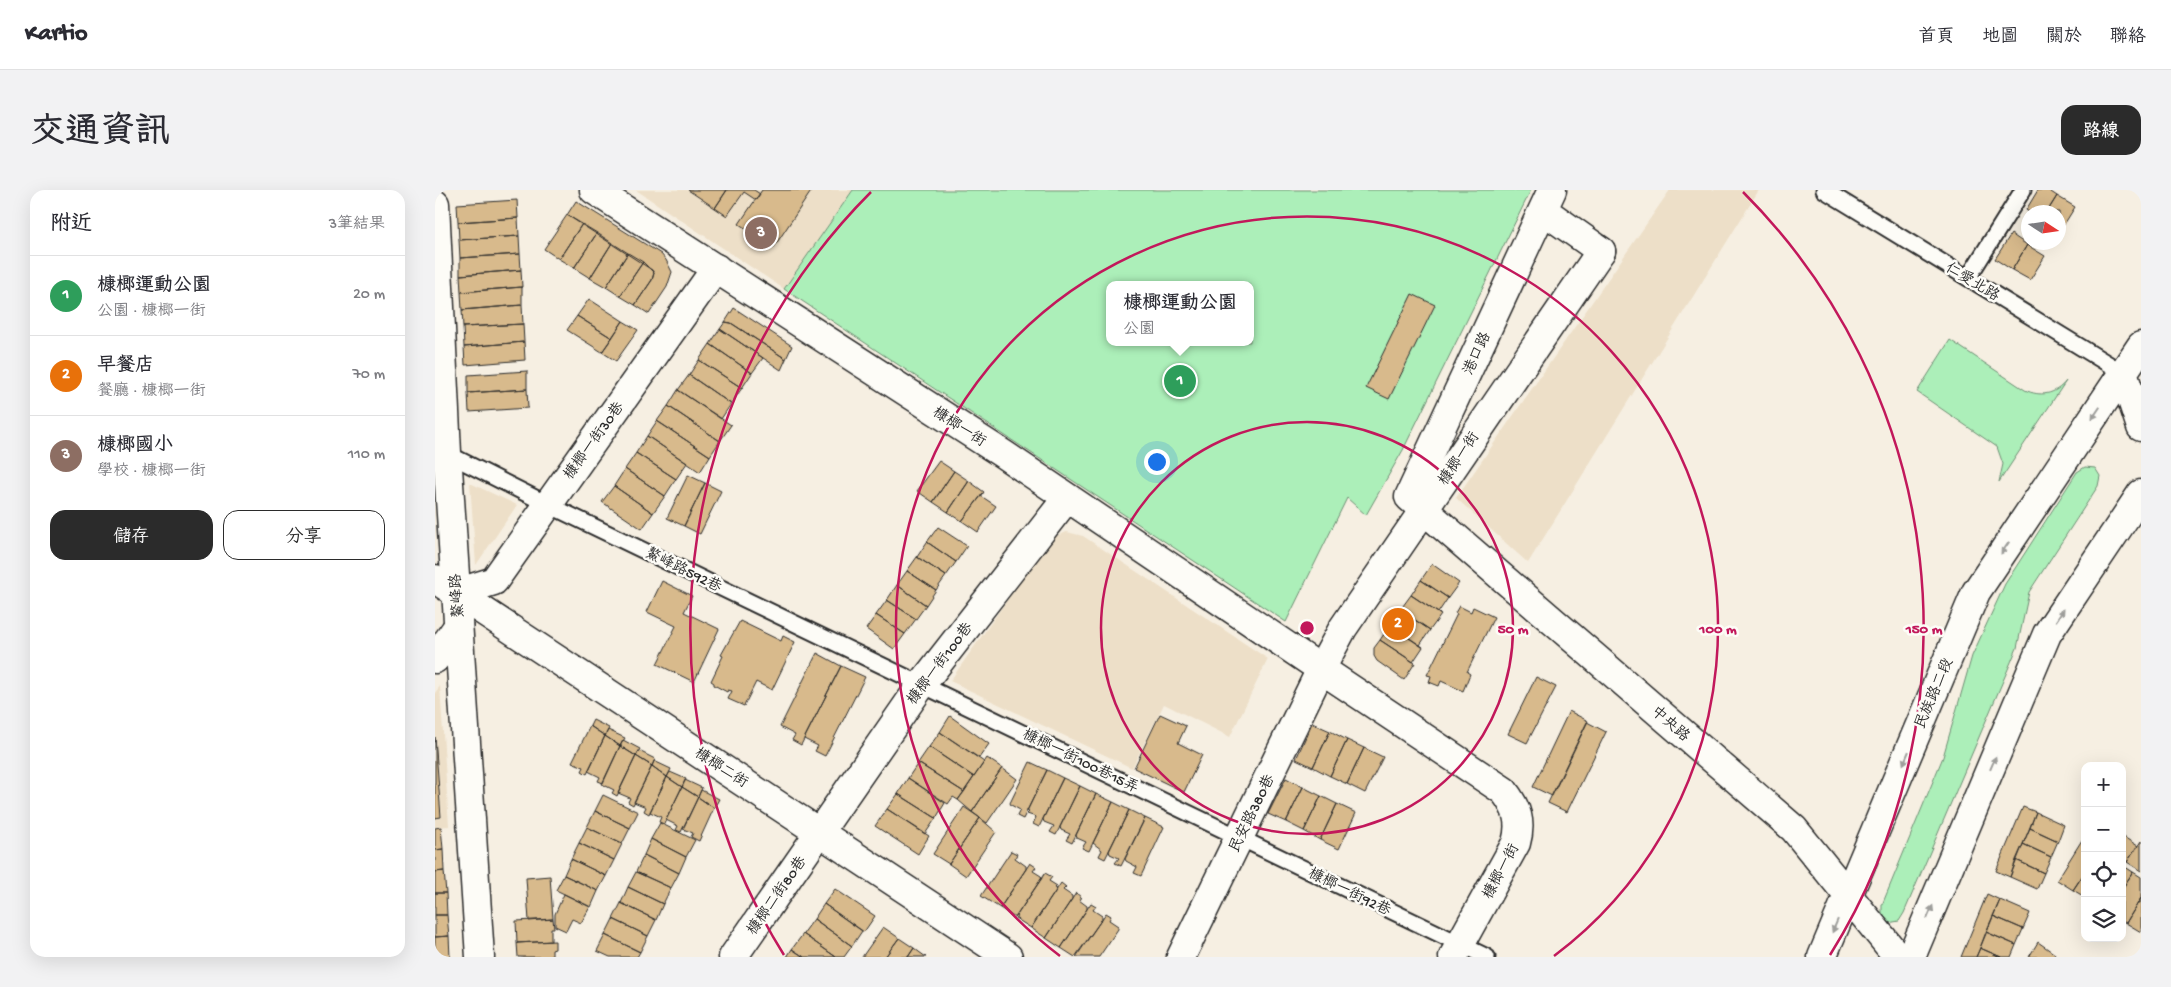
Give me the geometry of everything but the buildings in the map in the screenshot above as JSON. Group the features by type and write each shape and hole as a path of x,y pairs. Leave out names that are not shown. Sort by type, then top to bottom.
{"street":[{"name":"槺榔一街","path":"595,190 1003,454 1504,791 1513,802 1519,818 1517,843 1457,951"},
{"name":"槺榔一街","path":"1321,669 1343,628 1601,251 1547,200"},
{"name":"港口路","path":"1424,510 1409,497 1547,200"},
{"name":"鰲峰路","path":"435,204 446,586 459,626 480,957"},
{"name":"槺榔一街30巷","path":"446,586 494,581 716,268"},
{"name":"民族路二段","path":"1822,957 1976,592 2132,381 2141,346"},
{"path":"2132,381 2141,427"},
{"path":"1911,957 2047,634 2141,494"},
{"name":"槺榔一街100巷","path":"819,832 922,684 1067,498"},
{"name":"中央路","path":"1424,510 1794,829 1898,957"},
{"name":"槺榔二街","path":"446,586 1008,957"},
{"path":"435,659 459,626"},
{"name":"民安路380巷","path":"1181,957 1321,669"},
{"name":"槺榔二街80巷","path":"733,957 819,832"}],"lane":[{"name":"仁愛北路","path":"1824,190 2132,381"},
{"path":"1968,278 2023,190"},
{"name":"鰲峰路592巷","path":"441,450 547,504 922,684"},
{"name":"槺榔一街100巷15弄","path":"922,684 1239,837"},
{"name":"槺榔一街92巷","path":"1239,837 1457,951 1487,957"}],"shaded area":[{"path":"636,190 853,190 784,289"},
{"path":"1670,190 1759,190 1528,563 1456,498"},
{"path":"470,483 517,505 476,565"},
{"path":"1067,532 1083,536 1268,659 1230,737 1164,704 1132,768 950,681 1046,545 1053,537"},
{"path":"440,686 449,826 435,827 435,693"}],"green space":[{"path":"853,190 1531,190 1403,450 1366,515 1347,498 1286,622 784,289"},
{"path":"1950,340 2025,390 2036,394 2052,392 2066,381 1999,482 2003,464 1997,447 1917,392"},
{"path":"2085,467 2095,468 2100,476 2098,486 2029,592 2017,648 1904,913 1899,921 1888,923 1882,915 1882,905 1943,757 1972,656 2005,584 2077,472"}],"place":[{"name":"槺榔國小","path":"761,233"},
{"name":"槺榔運動公園","path":"1180,381"},
{"name":"早餐店","path":"1398,624"}]}
